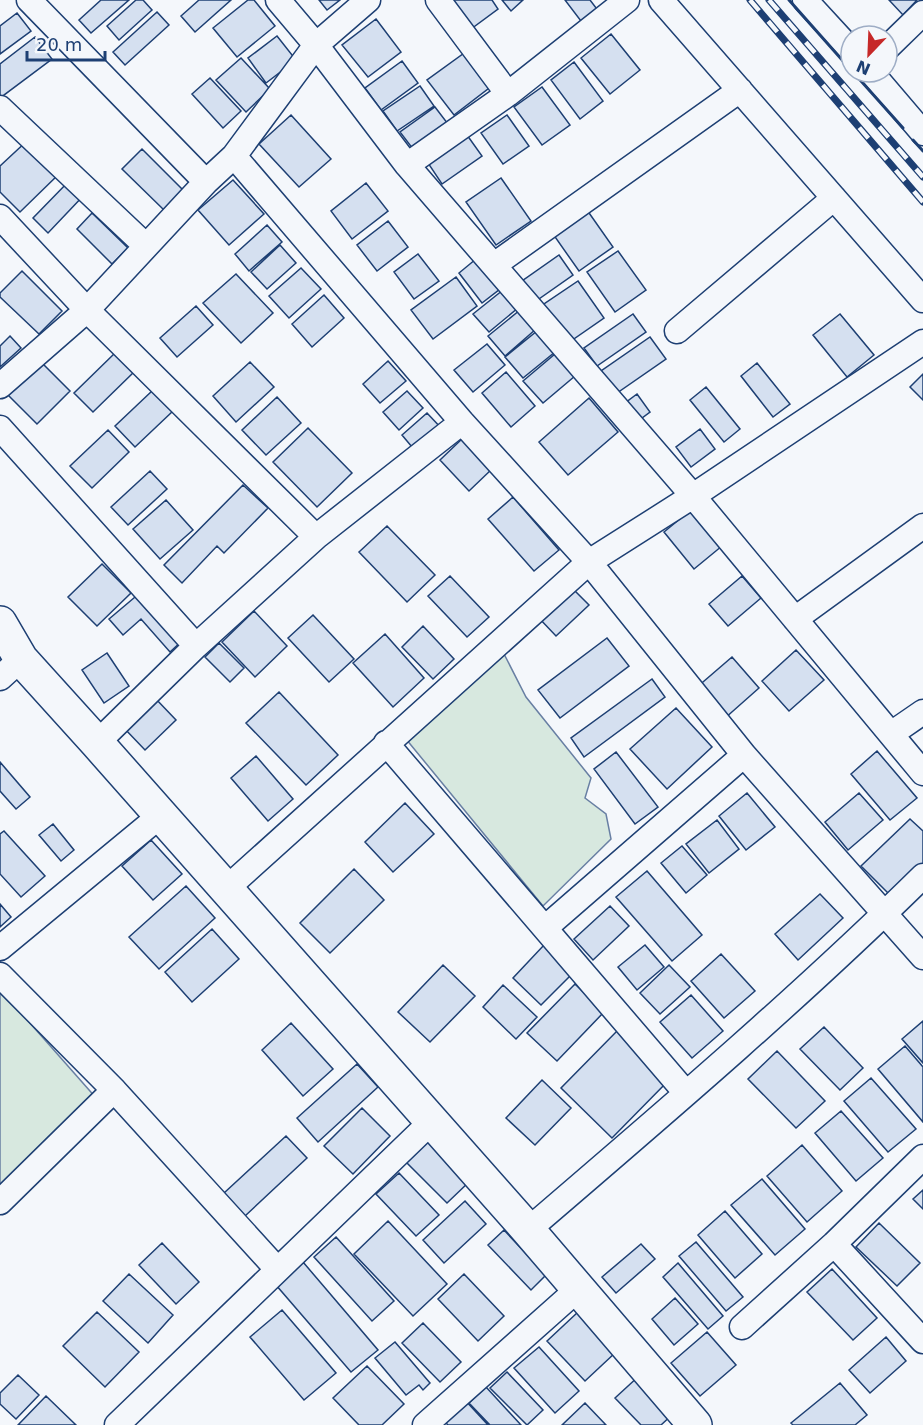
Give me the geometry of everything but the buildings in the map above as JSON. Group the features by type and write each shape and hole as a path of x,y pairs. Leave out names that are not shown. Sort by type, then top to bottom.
{"street":[{"path":"29,0 206,182"},
{"path":"279,0 407,165 693,496 923,773"},
{"path":"0,386 87,310 206,182 234,156 316,45 368,0"},
{"path":"438,0 508,94"},
{"path":"407,165 508,94 627,0"},
{"path":"661,0 923,300"},
{"path":"805,0 839,37"},
{"path":"899,36 923,13"},
{"path":"881,84 923,134"},
{"path":"494,265 740,90"},
{"path":"0,108 146,246"},
{"path":"234,156 462,422 589,562 744,754 923,957"},
{"path":"677,331 834,198"},
{"path":"0,217 87,310 316,537"},
{"path":"226,889 589,562 693,496 923,342"},
{"path":"97,743 196,646 316,537 462,422"},
{"path":"0,428 196,646"},
{"path":"795,618 923,526"},
{"path":"0,623 10,669 97,743 528,1230 687,1422"},
{"path":"891,734 923,712"},
{"path":"386,743 686,1093"},
{"path":"545,928 744,754"},
{"path":"0,948 161,815"},
{"path":"528,1230 686,1093 885,914 923,876"},
{"path":"0,975 114,1090 277,1269"},
{"path":"0,1202 114,1090"},
{"path":"117,1425 431,1122"},
{"path":"742,1327 834,1244 923,1157"},
{"path":"834,1244 923,1341"},
{"path":"425,1425 578,1289"}],"shaded area":[{"path":"502,650 526,697 591,778 585,798 606,814 611,839 543,906 406,739"},
{"path":"0,989 97,1099 0,1195"}],"railway":[{"path":"750,0 923,202"},
{"path":"769,0 923,177"}],"wall":[{"path":"789,0 839,56"},
{"path":"864,84 903,128"},
{"path":"913,140 923,151"}]}
